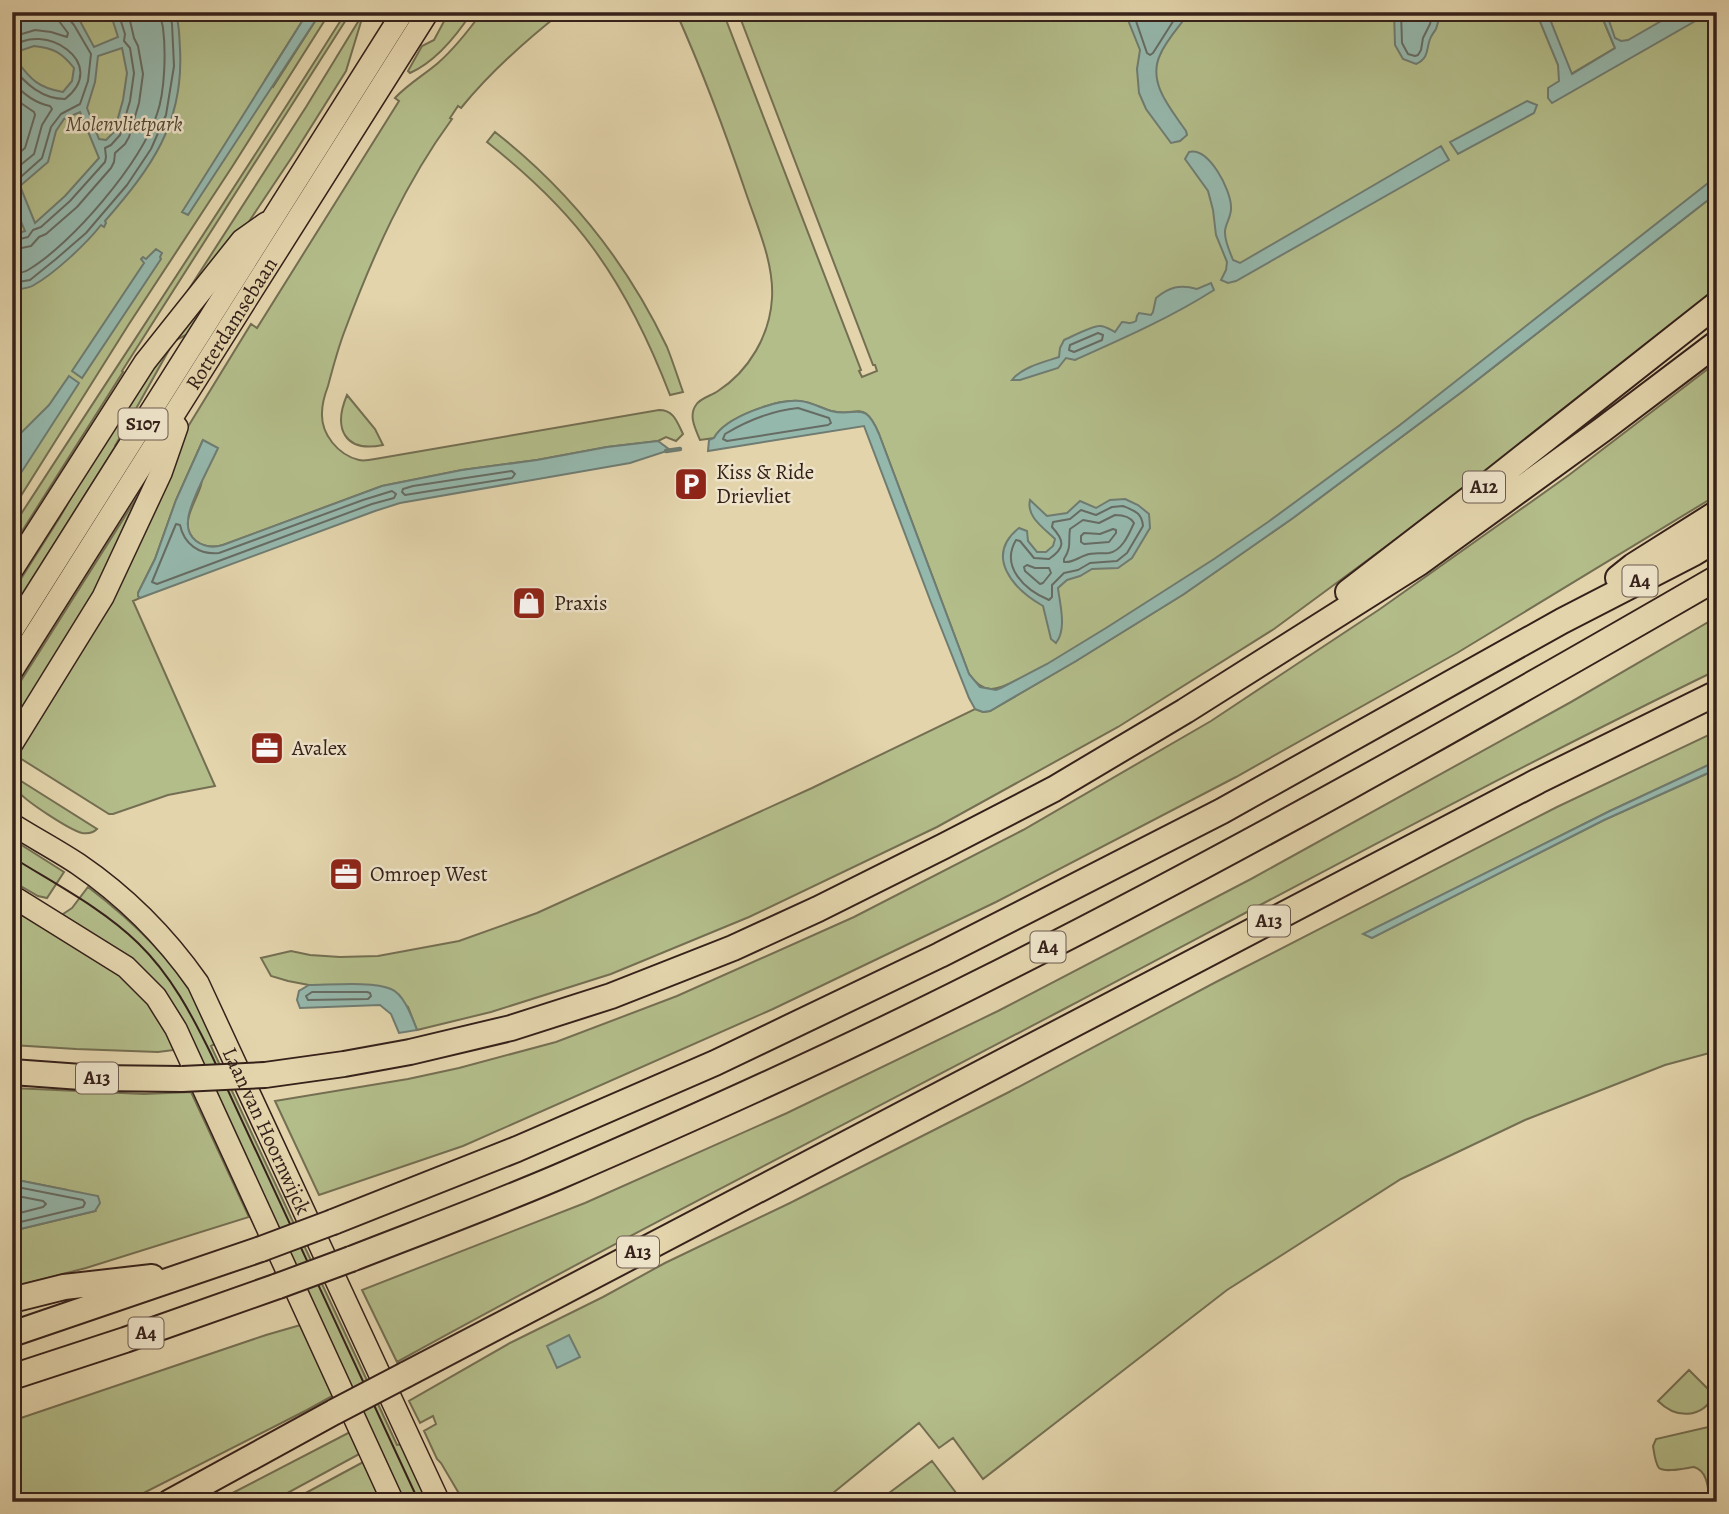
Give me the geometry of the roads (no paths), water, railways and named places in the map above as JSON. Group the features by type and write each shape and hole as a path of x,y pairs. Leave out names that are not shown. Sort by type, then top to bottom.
{"highway":[{"name":"A12","path":"1250,669 1717,304"},
{"name":"A13","path":"12,1072 95,1078 182,1079 265,1075 344,1064 512,1028 611,996 733,948 944,846 1054,789 1185,711 1419,563 1717,343"},
{"path":"1562,621 1633,566 1717,513"},
{"name":"A4","path":"12,1334 198,1272 333,1222 517,1149 715,1063 940,955 1222,811 1562,621 1717,539"},
{"name":"A4","path":"12,1377 125,1340 351,1259 555,1178 766,1085 974,985 1177,881 1405,757 1717,578"},
{"name":"A13","path":"170,1502 405,1375 1476,813 1717,693"},
{"name":"A13","path":"1669,716 1717,701"},
{"name":"A4","path":"12,1300 64,1287 198,1272"}],"main road":[{"name":"Rotterdamsebaan","path":"12,631 403,12"},
{"name":"Rotterdamsebaan","path":"12,671 428,12"},
{"name":"S107","path":"12,570 145,362 242,240 275,217"},
{"name":"S107","path":"12,744 103,597 161,473 190,391"},
{"name":"Laan van Hoornwijck","path":"12,824 77,863 121,896 164,938 198,983 439,1502"},
{"name":"Laan van Hoornwijck","path":"12,896 126,967 164,1008 393,1502"}],"water":[{"path":"12,12 72,12 94,47 118,37 110,12 175,12 179,26 180,76 170,122 150,163 105,221 104,227 101,225 70,258 42,280 29,287 12,290 12,235 25,231 12,200","holes":["34,46 57,52 74,68 72,81 63,92 36,82 17,61 19,51","122,48 127,73 114,132 106,140 99,139 87,108 95,82 98,56","80,112 99,158 65,196 35,223 20,186 48,162 56,131 64,119"]},
{"path":"308,12 321,12 188,215 182,212"},
{"path":"1132,12 1187,12 1162,50 1156,76 1162,95 1186,131 1187,135 1180,141 1171,143 1146,109 1139,93 1137,69 1140,50 1128,20"},
{"path":"1394,12 1442,12 1425,56 1416,64 1403,59 1395,45"},
{"path":"1536,12 1547,12 1572,74 1615,48 1600,12 1606,12 1615,38 1621,41 1628,40 1677,12 1711,12 1552,103 1548,98 1548,88 1559,81 1558,65"},
{"path":"1527,101 1537,105 1534,113 1458,154 1450,142"},
{"path":"1441,146 1449,160 1236,281 1228,283 1221,280 1227,262 1216,235 1208,191 1185,159 1189,152 1204,156 1223,181 1231,207 1225,230 1226,240 1233,260 1240,263"},
{"path":"1717,176 1717,193 1463,391 1293,518 1184,594 990,711 975,709 969,698 864,426 708,451 709,440 729,423 778,403 804,402 840,413 859,412 869,416 879,434 969,674 980,687 996,690 1047,664 1106,628 1268,522 1400,425"},
{"path":"156,249 162,253 161,259 82,378 72,371 144,263 141,259 146,259"},
{"path":"1211,283 1214,290 1146,328 1075,360 1066,358 1058,368 1012,380 1027,368 1059,357 1064,340 1096,326 1103,326 1115,332 1122,322 1136,321 1139,313 1151,315 1156,298 1166,291 1180,287 1197,289"},
{"path":"69,376 79,383 19,476 12,478 12,438 18,436 49,405"},
{"path":"203,440 218,448 192,505 188,527 196,541 212,547 382,486 462,470 607,447 658,441 670,450 630,463 400,503 140,598 138,593 155,559 176,500"},
{"path":"1125,499 1149,514 1150,528 1132,558 1118,568 1092,569 1067,580 1058,588 1062,624 1056,643 1051,639 1043,606 1022,591 1007,571 1003,561 1009,539 1019,528 1027,531 1028,541 1037,552 1046,552 1053,546 1055,539 1033,517 1030,500 1047,516 1067,513 1080,501 1096,508 1110,500"},
{"path":"1717,761 1717,769 1604,820 1372,938 1363,934 1610,811"},
{"path":"363,984 391,989 404,1001 417,1030 399,1033 391,1014 380,1005 300,1008 297,1000 299,991 309,985"},
{"path":"12,1179 98,1196 100,1203 95,1211 12,1231"},
{"path":"569,1335 580,1357 557,1368 547,1346"}],"waterway":[{"path":"666,451 680,449"}],"tram line":[{"path":"12,857 78,897 124,930 150,955 180,996 212,1056 419,1502"}],"place":[{"name":"Kiss & Ride Drievliet","path":"691,484"},
{"name":"Praxis","path":"529,603"},
{"name":"Avalex","path":"267,748"},
{"name":"Omroep West","path":"346,874"}],"park label":[{"name":"Molenvlietpark","path":"124,124"}]}
